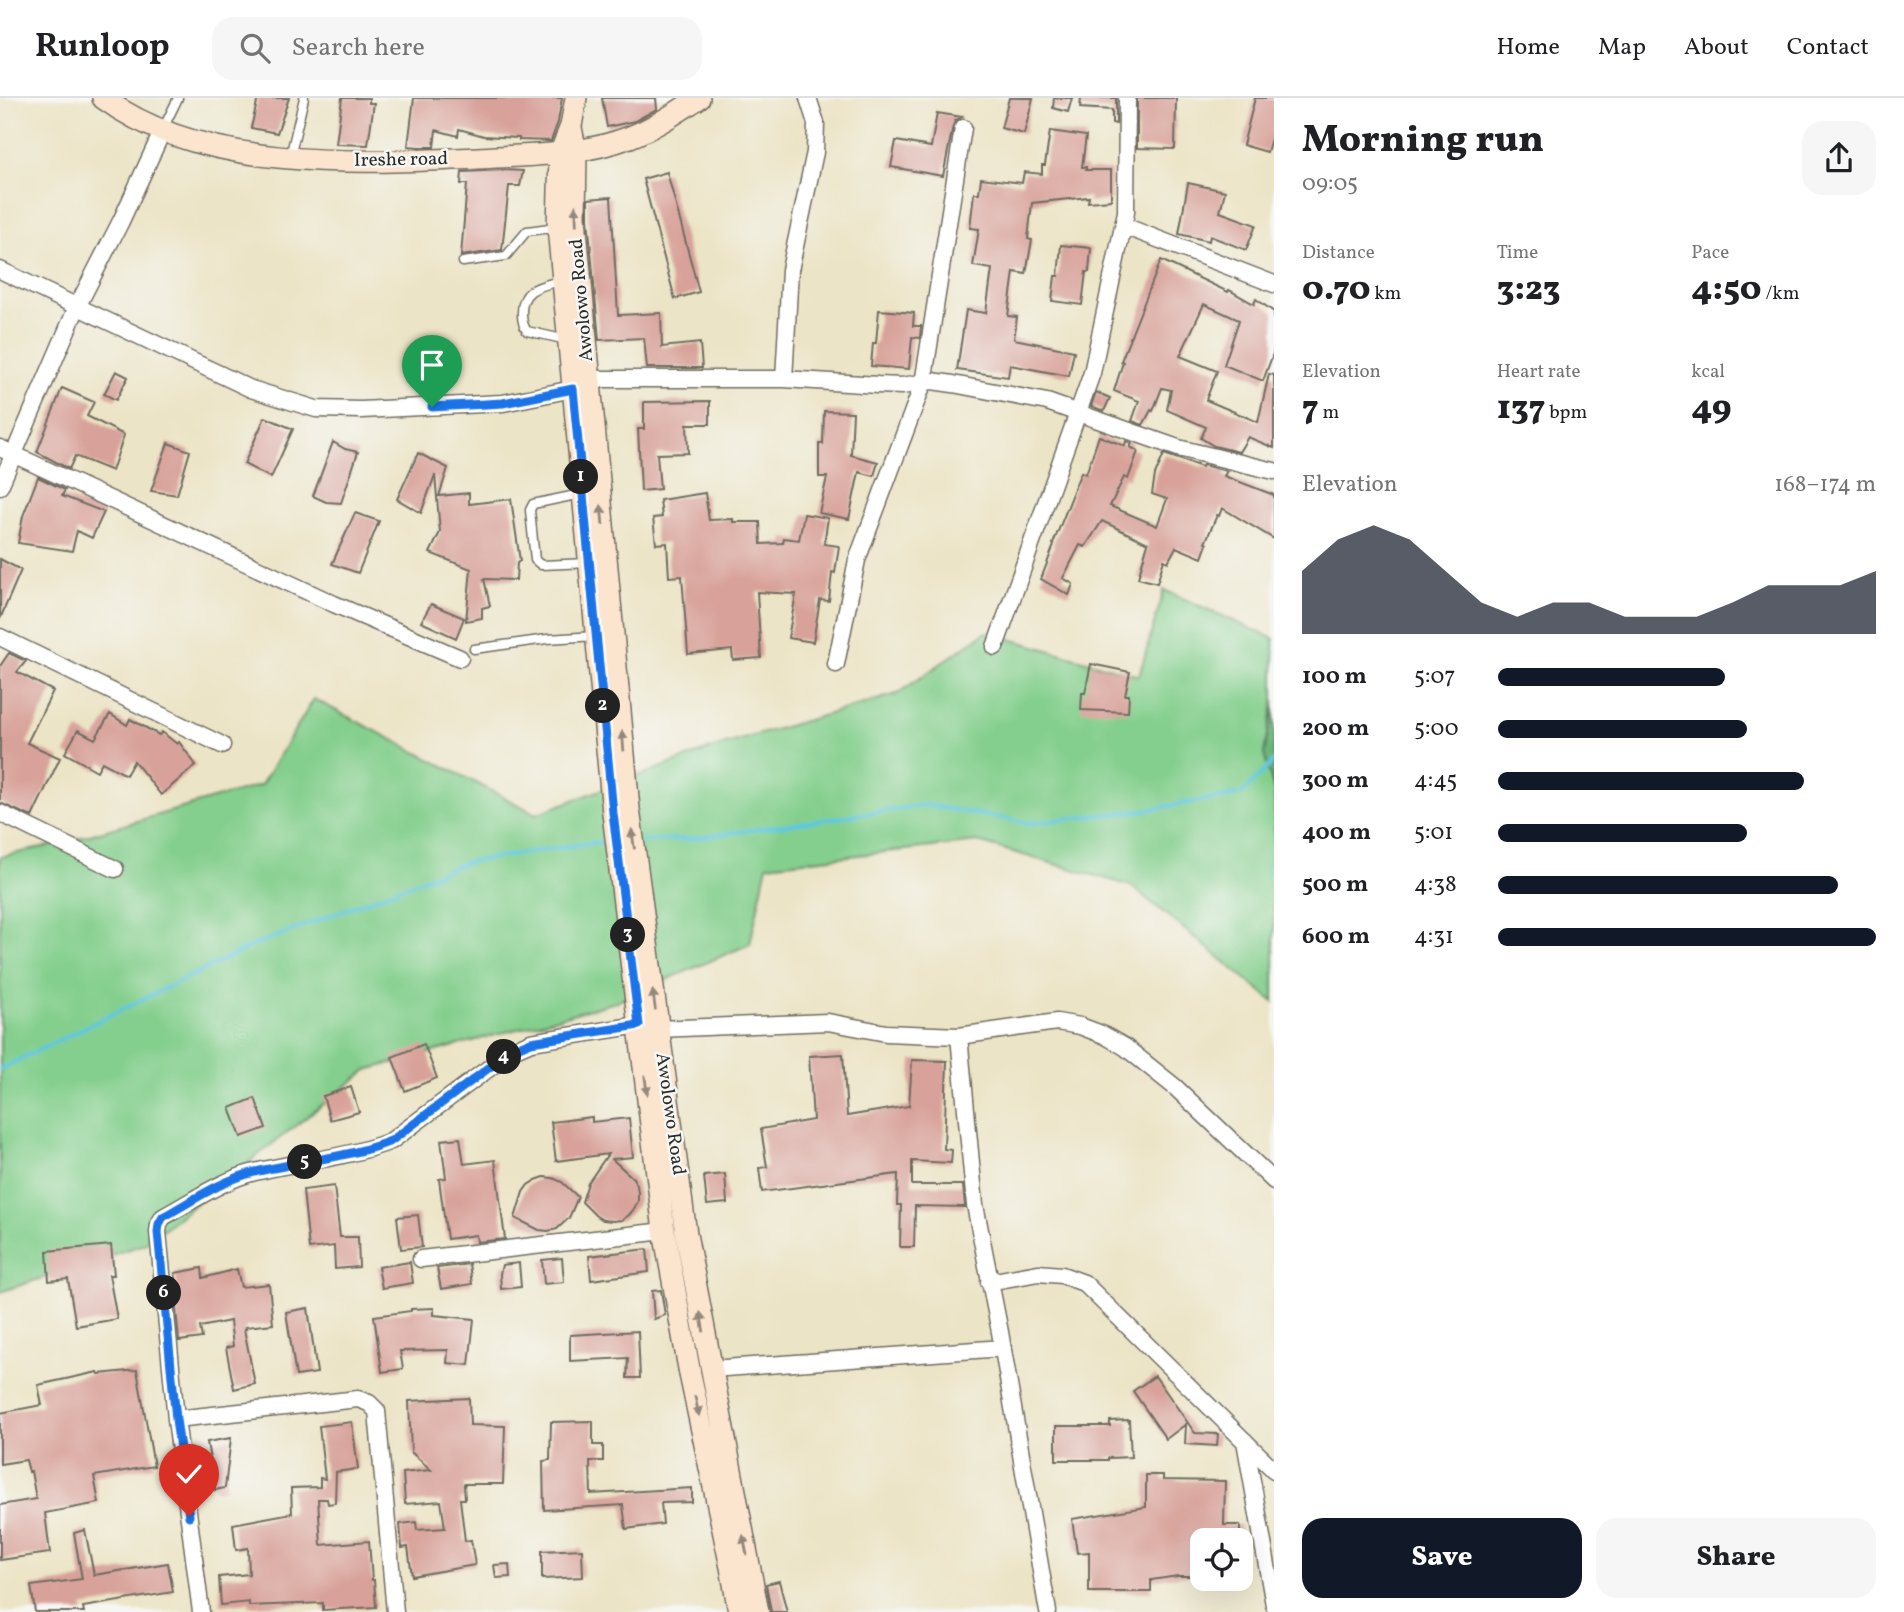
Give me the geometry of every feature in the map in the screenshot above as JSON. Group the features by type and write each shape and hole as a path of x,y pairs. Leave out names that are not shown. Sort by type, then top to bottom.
{"main road":[{"name":"Ireshe road","path":"103,98 162,132 200,143 290,160 401,162 568,153 630,138 677,105 699,98"},
{"path":"568,153 576,98"},
{"name":"Awolowo Road","path":"568,153 558,228 562,280 568,340 581,384 621,811"},
{"name":"Awolowo Road","path":"568,153 575,218 583,494 597,561 596,636 649,1027 710,1369 758,1612"},
{"name":"Awolowo Road","path":"649,1027 664,1231 690,1374 739,1612"}],"street":[{"path":"784,379 790,270 815,152 816,123 808,98"},
{"path":"995,647 1092,373 1126,212 1127,98"},
{"path":"836,664 857,560 923,384 962,128"},
{"path":"0,486 6,451 121,221 162,132"},
{"path":"1124,226 1274,284"},
{"path":"0,270 251,389 316,409 361,410 503,403 581,384 784,379 878,385 923,384 932,381 1047,402 1178,448 1274,471"},
{"path":"6,451 334,604 460,658"},
{"path":"0,638 222,745"},
{"path":"0,813 114,869"},
{"path":"201,1612 176,1419 158,1232 163,1217 233,1179 255,1172 369,1150 391,1141 514,1049 531,1042 649,1027 828,1022 886,1033 959,1036 1057,1022 1080,1026 1125,1046 1175,1087 1274,1181"},
{"path":"959,1036 975,1205 1003,1348 1048,1612"},
{"path":"421,1259 664,1231"},
{"path":"989,1282 1038,1273 1062,1275 1084,1283 1274,1469"},
{"path":"710,1369 1003,1348"},
{"path":"176,1419 358,1399 369,1403 377,1411 395,1612"},
{"path":"1245,1441 1274,1605"}],"lane":[{"path":"162,132 178,98"},
{"path":"290,160 304,98"},
{"path":"463,262 506,256 527,232 558,228"},
{"path":"562,280 527,293 523,299 523,327 527,331 568,340"},
{"path":"583,494 533,504 530,510 535,560 541,565 597,561"},
{"path":"474,649 547,639 596,636"}],"green space":[{"path":"1164,590 1274,639 1274,704 1264,754 1274,791 1274,1002 1131,886 978,842 767,865 750,944 612,1003 367,1070 144,1244 0,1292 0,857 62,843 261,785 314,699 536,814 719,746 897,694 986,632 1139,676"},
{"path":"1274,704 1274,791 1264,754"}],"building":[{"path":"258,98 289,98 277,133 251,128"},
{"path":"342,98 369,98 369,103 374,103 368,145 336,144"},
{"path":"414,98 562,98 551,141 484,136 459,129 458,136 436,130 434,147 419,147 408,146"},
{"path":"602,98 656,98 657,109 635,121 607,127"},
{"path":"1009,98 1033,98 1024,134 1001,128"},
{"path":"1054,98 1072,98 1068,112 1053,108"},
{"path":"1081,98 1116,98 1116,124 1112,123 1112,110 1080,108"},
{"path":"1137,98 1176,98 1175,149 1137,148"},
{"path":"1255,98 1274,98 1274,128 1267,152 1243,145"},
{"path":"937,113 962,117 955,121 953,126 943,176 891,167 896,141 931,147"},
{"path":"1050,131 1086,136 1082,167 1086,167 1086,170 1111,170 1111,200 1088,202 1089,197 1032,203 1028,239 1032,240 1026,274 1014,272 1008,316 1017,317 1014,339 1074,351 1069,376 1010,365 1008,377 957,370 966,310 986,313 992,269 973,266 979,229 970,228 974,193 979,193 981,178 1022,183 1024,172 1042,174"},
{"path":"523,171 520,186 509,186 502,250 461,256 467,184 461,184 462,172"},
{"path":"667,172 699,292 675,299 643,179"},
{"path":"1188,183 1225,191 1220,212 1256,225 1246,250 1210,236 1209,241 1179,234"},
{"path":"611,197 618,315 661,313 662,347 700,343 702,368 647,368 644,338 599,340 588,199"},
{"path":"1061,245 1091,248 1082,305 1052,301"},
{"path":"1161,260 1254,304 1256,299 1274,312 1274,351 1263,381 1224,365 1239,320 1204,304 1180,356 1217,371 1206,400 1258,422 1269,374 1274,375 1274,448 1248,437 1239,452 1214,446 1201,438 1206,427 1167,410 1171,390 1162,388 1153,411 1151,410 1143,425 1132,421 1139,401 1114,391 1123,362 1121,361"},
{"path":"879,310 914,313 913,326 921,326 920,338 912,337 909,369 871,366"},
{"path":"116,371 128,377 116,400 104,394"},
{"path":"62,388 94,402 87,416 124,435 112,471 75,456 69,469 37,452"},
{"path":"1096,392 1110,398 1104,411 1091,406"},
{"path":"710,401 710,424 687,424 688,453 657,454 660,489 641,491 638,429 644,429 644,402"},
{"path":"824,411 853,412 851,455 878,462 874,476 859,472 849,519 819,513 827,477 819,477 819,444 823,444"},
{"path":"265,417 293,429 271,478 244,464"},
{"path":"1099,436 1125,446 1126,441 1132,443 1130,447 1138,451 1128,479 1124,477 1110,506 1157,526 1167,499 1152,494 1155,475 1164,454 1202,467 1203,465 1227,471 1224,476 1274,495 1274,539 1222,508 1205,543 1207,544 1202,558 1176,547 1168,562 1164,560 1157,583 1138,578 1148,543 1102,521 1085,547 1080,545 1063,578 1073,584 1069,595 1041,579 1071,496 1081,472 1086,474"},
{"path":"333,442 358,452 341,503 326,502 313,496"},
{"path":"168,443 190,451 177,495 151,491"},
{"path":"418,453 448,468 439,496 469,493 469,504 511,499 520,561 517,563 516,580 484,579 490,606 482,608 482,618 466,621 471,569 430,553 440,532 435,475 421,513 397,499"},
{"path":"38,477 65,490 62,496 104,512 92,538 77,531 72,551 18,543 23,516"},
{"path":"705,493 709,520 760,522 761,544 783,543 784,538 799,540 804,514 828,518 824,544 839,546 835,573 832,572 829,601 820,600 813,642 788,638 796,594 757,592 761,658 733,660 732,650 688,654 682,576 669,577 667,543 656,544 653,518 662,517 660,500"},
{"path":"355,513 379,521 358,573 332,564"},
{"path":"0,559 21,570 0,619"},
{"path":"431,604 464,618 456,638 421,622"},
{"path":"9,653 26,661 17,672 53,691 27,743 60,758 32,817 0,803 0,666"},
{"path":"1091,664 1130,672 1125,695 1129,695 1128,712 1081,710 1082,693 1085,693"},
{"path":"110,714 127,725 130,719 159,735 162,732 177,744 179,742 196,765 161,795 134,761 126,775 102,762 97,771 65,753 78,730 95,739"},
{"path":"424,1044 437,1078 405,1091 392,1057"},
{"path":"843,1054 847,1116 909,1106 912,1060 947,1061 944,1149 952,1150 951,1163 912,1161 912,1185 963,1185 965,1207 915,1206 914,1247 900,1247 901,1205 897,1205 898,1174 762,1192 759,1168 767,1167 761,1129 813,1120 809,1056"},
{"path":"351,1087 359,1112 330,1120 323,1096"},
{"path":"255,1098 266,1128 241,1137 230,1108"},
{"path":"592,1117 592,1122 629,1118 633,1157 612,1159 633,1178 637,1185 638,1201 629,1215 622,1220 603,1220 582,1202 588,1183 608,1154 556,1161 551,1122"},
{"path":"460,1138 464,1164 495,1160 505,1239 477,1242 476,1235 447,1239 439,1179 446,1178 441,1140"},
{"path":"725,1174 727,1203 707,1205 704,1176"},
{"path":"544,1177 562,1182 578,1197 569,1218 557,1229 548,1231 539,1230 515,1218 523,1192 528,1185"},
{"path":"334,1186 340,1237 358,1237 359,1267 335,1269 334,1246 309,1249 303,1190"},
{"path":"418,1215 422,1247 401,1249 397,1217"},
{"path":"111,1245 114,1275 109,1275 117,1319 76,1326 68,1279 49,1281 47,1251"},
{"path":"647,1249 649,1272 591,1280 589,1256"},
{"path":"562,1258 564,1282 544,1284 542,1260"},
{"path":"410,1262 413,1283 382,1288 378,1267"},
{"path":"519,1263 521,1287 501,1289 502,1265"},
{"path":"469,1264 472,1284 441,1289 437,1268"},
{"path":"202,1268 203,1278 237,1269 241,1287 269,1284 273,1324 244,1329 255,1384 234,1389 226,1348 233,1346 230,1321 200,1327 202,1338 179,1341 175,1298 179,1297 175,1273"},
{"path":"661,1290 665,1315 654,1319 652,1291"},
{"path":"308,1308 317,1373 296,1376 286,1312"},
{"path":"434,1308 434,1315 474,1319 469,1365 447,1363 448,1350 400,1351 403,1369 382,1372 374,1316"},
{"path":"638,1331 640,1378 627,1378 628,1358 570,1361 570,1335"},
{"path":"137,1370 154,1466 94,1476 99,1503 45,1513 50,1553 0,1560 0,1505 36,1499 31,1471 29,1472 26,1460 0,1464 0,1413 42,1405 38,1385 98,1372"},
{"path":"1155,1376 1195,1433 1218,1434 1217,1446 1185,1444 1186,1424 1166,1439 1133,1391"},
{"path":"469,1398 470,1425 505,1426 503,1484 464,1484 465,1499 460,1499 465,1541 471,1540 475,1565 412,1576 408,1547 402,1548 400,1524 416,1522 417,1530 445,1528 441,1501 405,1504 403,1473 431,1470 411,1452 409,1401"},
{"path":"1129,1420 1131,1457 1056,1460 1056,1426 1110,1426 1110,1421"},
{"path":"593,1421 593,1445 603,1445 603,1461 590,1461 591,1494 692,1488 692,1502 661,1503 663,1524 626,1529 623,1505 544,1510 543,1461 550,1460 551,1422"},
{"path":"352,1422 358,1469 336,1472 335,1503 328,1504 327,1499 318,1499 321,1545 369,1541 376,1607 323,1610 323,1603 249,1606 249,1602 221,1605 219,1577 249,1574 248,1548 236,1550 233,1524 292,1513 291,1488 320,1487 320,1478 325,1479 319,1426"},
{"path":"231,1438 225,1488 215,1490 207,1442"},
{"path":"1146,1475 1163,1475 1163,1480 1225,1481 1224,1525 1240,1525 1240,1528 1190,1528 1190,1576 1151,1580 1151,1592 1089,1592 1089,1552 1077,1553 1072,1519 1146,1507"},
{"path":"85,1530 94,1575 168,1563 173,1592 83,1607 84,1612 35,1612 31,1586 82,1579 74,1533"},
{"path":"582,1549 583,1577 542,1579 542,1551"},
{"path":"509,1564 510,1577 496,1578 494,1565"},
{"path":"779,1581 787,1612 771,1612 766,1584"}],"waterway":[{"path":"641,841 689,839 926,805 1030,823 1139,811 1242,794 1274,761"},
{"path":"0,1069 252,946 467,862 611,842"}],"route":[{"path":"189,1516 176,1419 158,1232 163,1217 233,1179 255,1172 369,1150 391,1141 514,1049 531,1042 639,1025 613,813 573,389 503,403 432,407"}]}
